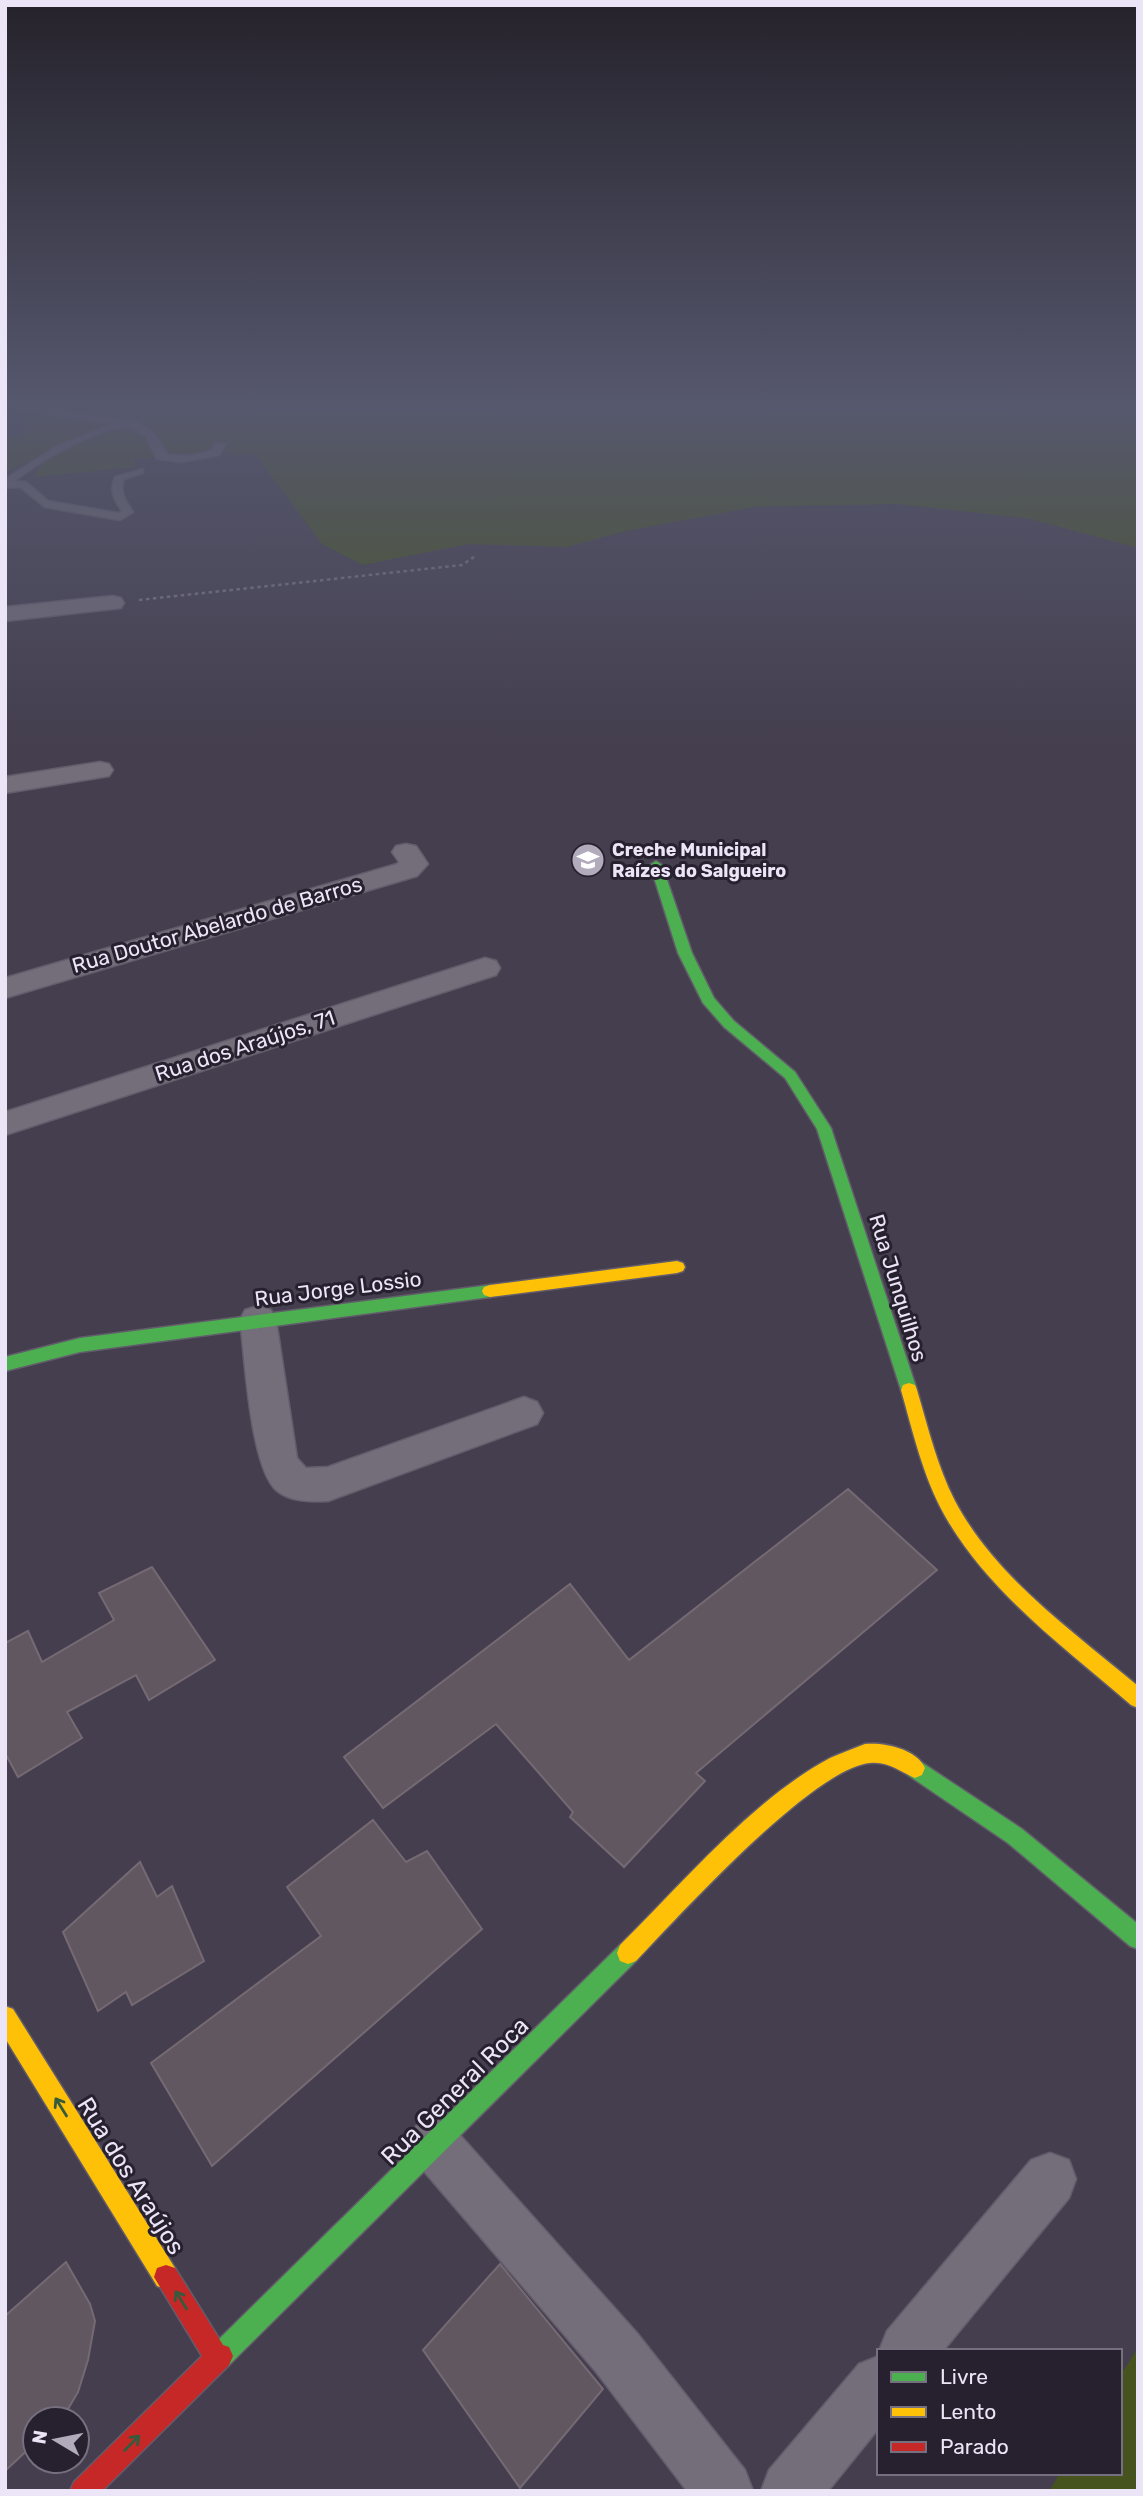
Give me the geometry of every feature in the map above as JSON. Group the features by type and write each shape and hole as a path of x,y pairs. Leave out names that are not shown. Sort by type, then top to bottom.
{"street":[{"path":"5,614 113,603"},
{"path":"5,785 100,770"},
{"name":"Rua Doutor Abelardo de Barros","path":"5,988 407,870 414,864 406,852"},
{"name":"Rua Junquilhos","path":"656,865 677,928 708,1001 747,1040 772,1057 792,1076 819,1117 870,1262 934,1470 951,1511 978,1548 1016,1590 1138,1699"},
{"name":"Rua dos Araújos, 71","path":"5,1124 485,968"},
{"name":"Rua Jorge Lossio","path":"5,1364 80,1345 677,1267"},
{"path":"258,1320 278,1460 285,1475 297,1483 309,1486 328,1484 524,1413"},
{"name":"Rua General Roca","path":"83,2491 758,1825 809,1782 854,1758 879,1753 912,1766 958,1796 1064,1876 1138,1938"},
{"name":"Rua dos Araújos","path":"5,2017 217,2358"},
{"path":"434,2144 617,2353 724,2491"},
{"path":"909,2349 1050,2179"},
{"path":"790,2491 877,2386"}],"path":[{"path":"113,603 463,565 477,555"}],"green space":[{"path":"303,518 693,518 626,531 567,547 468,544 363,565 322,544"},
{"path":"1028,518 1138,518 1138,548"},
{"path":"1138,2348 1138,2491 1049,2491 1059,2475 1122,2475 1122,2373"}],"building":[{"path":"848,1489 937,1570 696,1773 705,1781 624,1867 570,1817 573,1812 496,1724 383,1808 344,1757 570,1584 629,1660"},
{"path":"152,1567 215,1660 149,1700 136,1675 67,1712 82,1738 18,1777 5,1753 5,1643 28,1631 42,1662 114,1620 99,1593"},
{"path":"373,1820 406,1862 427,1851 482,1929 212,2166 151,2063 321,1936 287,1887"},
{"path":"140,1862 157,1897 172,1886 204,1961 132,2005 126,1992 98,2011 63,1932"},
{"path":"66,2262 90,2304 95,2321 88,2360 78,2392 70,2405 21,2405 21,2456 5,2471 5,2316"},
{"path":"500,2264 603,2389 520,2488 423,2350"}],"traffic: fast":[{"path":"656,865 685,953 708,1000 729,1024 790,1075 824,1128 909,1390"},
{"path":"5,1364 80,1345 490,1291"},
{"path":"915,1768 1015,1836 1138,1938"},
{"path":"220,2356 628,1953"}],"traffic: slow":[{"path":"490,1291 677,1267"},
{"path":"909,1390 938,1482 951,1510 969,1538 1012,1588 1037,1612 1138,1699"},
{"path":"628,1953 741,1840 807,1784 838,1765 865,1754 892,1756 915,1768"},
{"path":"5,2017 166,2277"}],"traffic: jam":[{"path":"166,2277 217,2358"},
{"path":"83,2491 220,2356"}],"place":[{"name":"Creche Municipal Raízes do Salgueiro","path":"588,860"}]}
